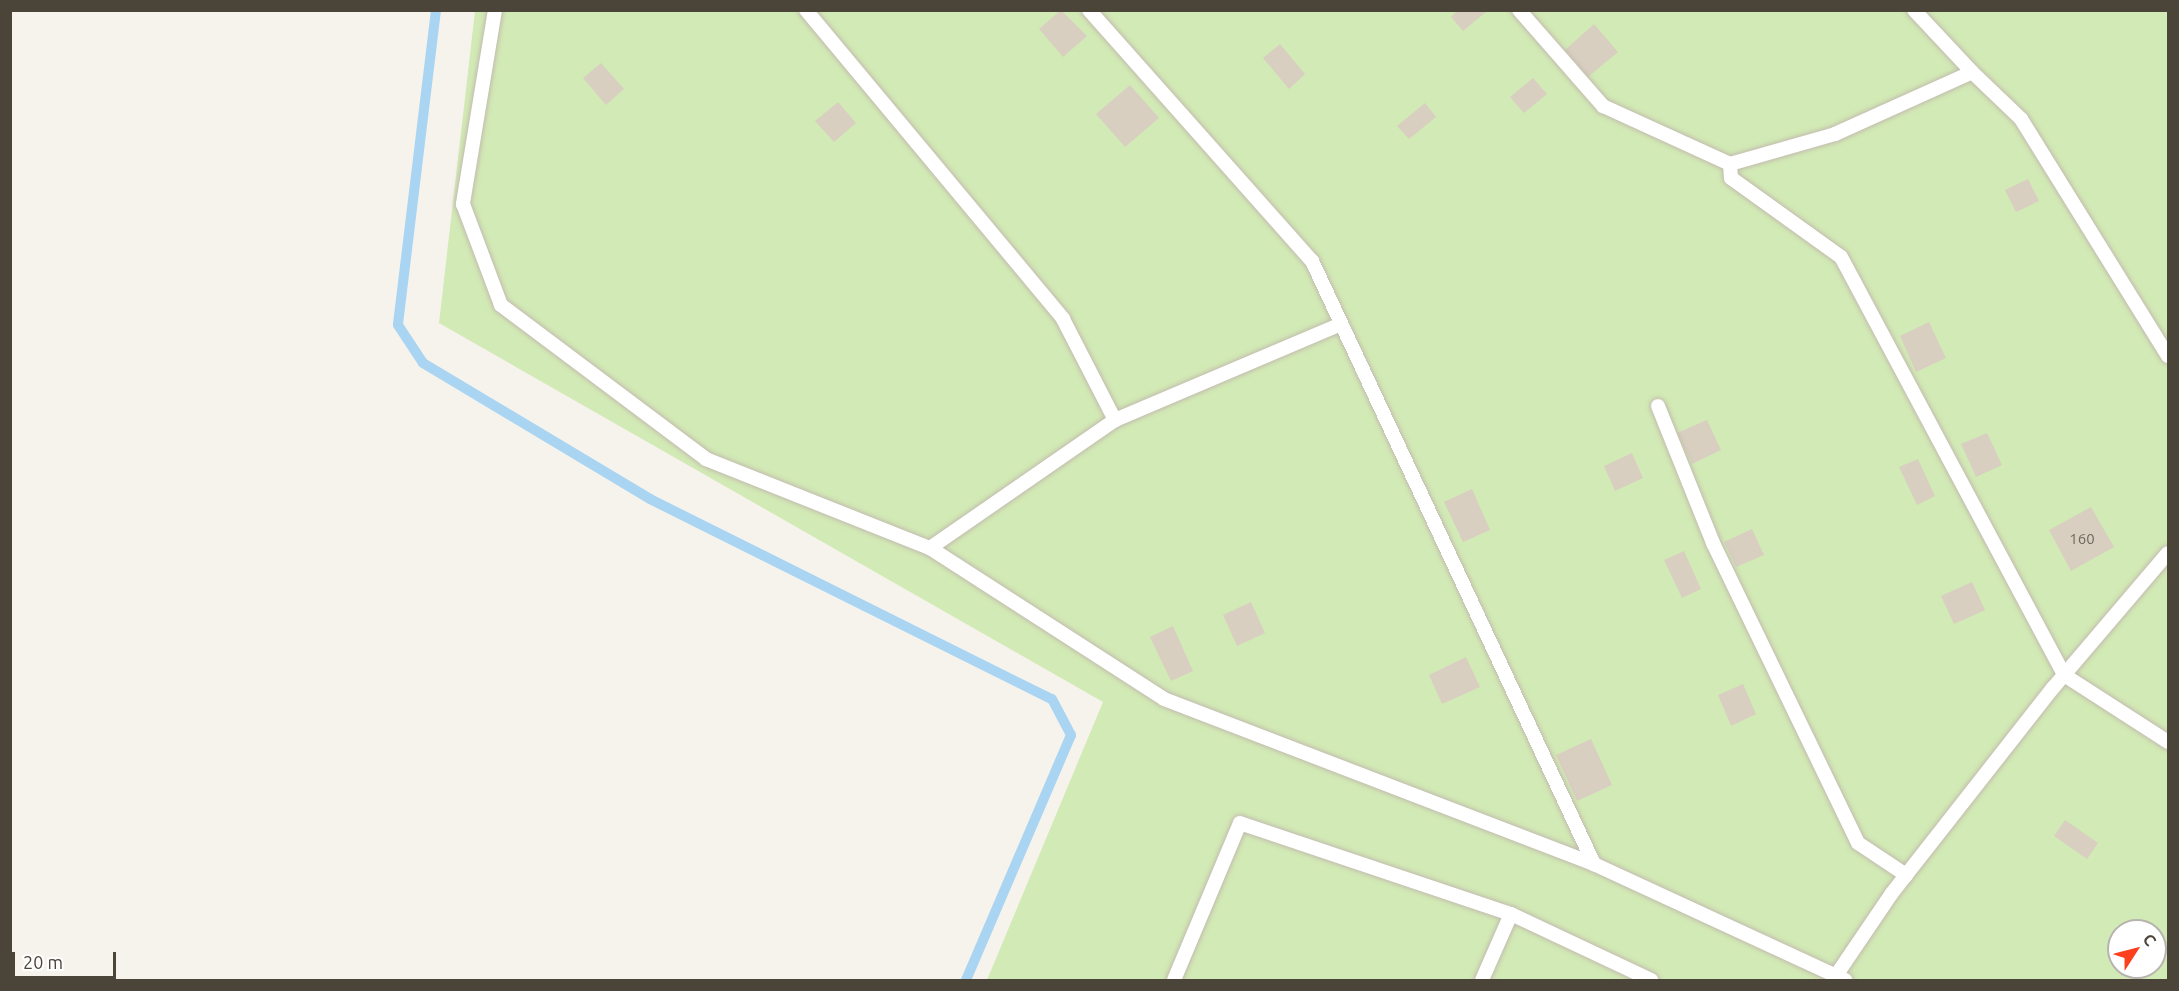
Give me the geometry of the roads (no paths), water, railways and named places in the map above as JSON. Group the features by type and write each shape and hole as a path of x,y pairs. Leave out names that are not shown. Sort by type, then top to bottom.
{"lane":[{"path":"495,10 463,204 501,306 706,459 930,548 1164,699 1594,864 1838,979 1906,875 2064,675 2169,553"},
{"path":"806,10 1063,319 1115,420"},
{"path":"1089,10 1312,261 1594,864"},
{"path":"1519,10 1602,106 1730,164 1835,134 1972,72"},
{"path":"1914,10 1972,72 2021,119 2169,356"},
{"path":"1730,164 1731,178 1841,257 2064,675 2169,742"},
{"path":"930,548 1115,420 1341,324"},
{"path":"1658,406 1713,543 1858,843 1906,875"},
{"path":"1174,981 1240,824 1511,914 1651,981"},
{"path":"1482,981 1511,914"}],"waterway":[{"path":"436,10 398,325 423,363 650,499 1052,699 1071,735 966,980"}]}
